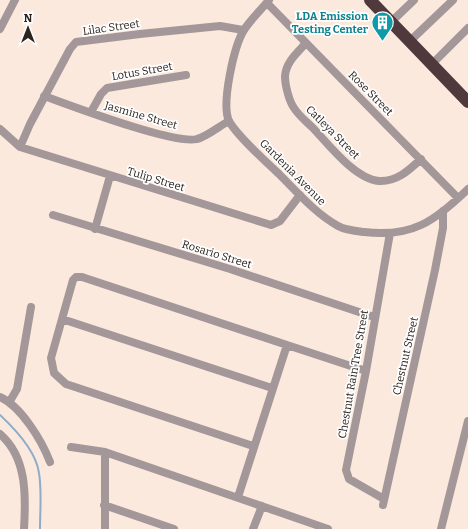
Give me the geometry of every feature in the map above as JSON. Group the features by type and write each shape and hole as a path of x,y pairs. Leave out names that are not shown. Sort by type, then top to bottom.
{"highway":[{"path":"370,0 467,99"}],"street":[{"path":"0,29 15,0"},
{"path":"391,22 414,0"},
{"path":"410,41 453,0"},
{"path":"229,120 227,107 231,64 243,30 268,2"},
{"name":"Rose Street","path":"268,2 306,43 458,198"},
{"name":"Lilac Street","path":"20,147 44,96 70,49 76,42 220,26 243,30"},
{"path":"432,64 468,28"},
{"name":"Catleya Street","path":"306,43 288,63 285,77 289,96 294,108 349,165 368,178 380,181 397,178 407,173 421,159"},
{"name":"Lotus Street","path":"91,112 101,94 107,88 186,75"},
{"name":"Jasmine Street","path":"44,96 151,132 181,138 197,139 229,120"},
{"name":"Gardenia Avenue","path":"229,120 261,156 300,195 320,214 339,227 375,233 390,233 409,230 430,222 468,189"},
{"name":"Tulip Street","path":"0,129 20,147 271,225 280,221 300,195"},
{"path":"96,229 110,176"},
{"name":"Chestnut Street","path":"384,502 435,270 443,228 443,211"},
{"name":"Rosario Street","path":"53,215 230,269 374,317"},
{"name":"Chestnut Rain Tree Street","path":"384,502 349,479 346,474 390,233"},
{"path":"254,446 66,384 54,373 51,358 73,280 82,277 366,371"},
{"path":"10,401 17,389 31,307"},
{"path":"62,319 272,388"},
{"path":"238,497 287,345"},
{"path":"0,397 10,401 26,420 43,447 50,462"},
{"path":"441,529 468,421"},
{"path":"0,434 16,454 20,464 26,492 24,529"},
{"path":"71,446 105,452 328,529"},
{"path":"104,529 105,452"},
{"path":"104,505 174,529"},
{"path":"253,529 262,506"}],"waterway":[{"path":"0,415 24,441 37,465 41,501 40,529"}],"place":[{"name":"LDA Emission Testing Center","path":"383,42"}]}
